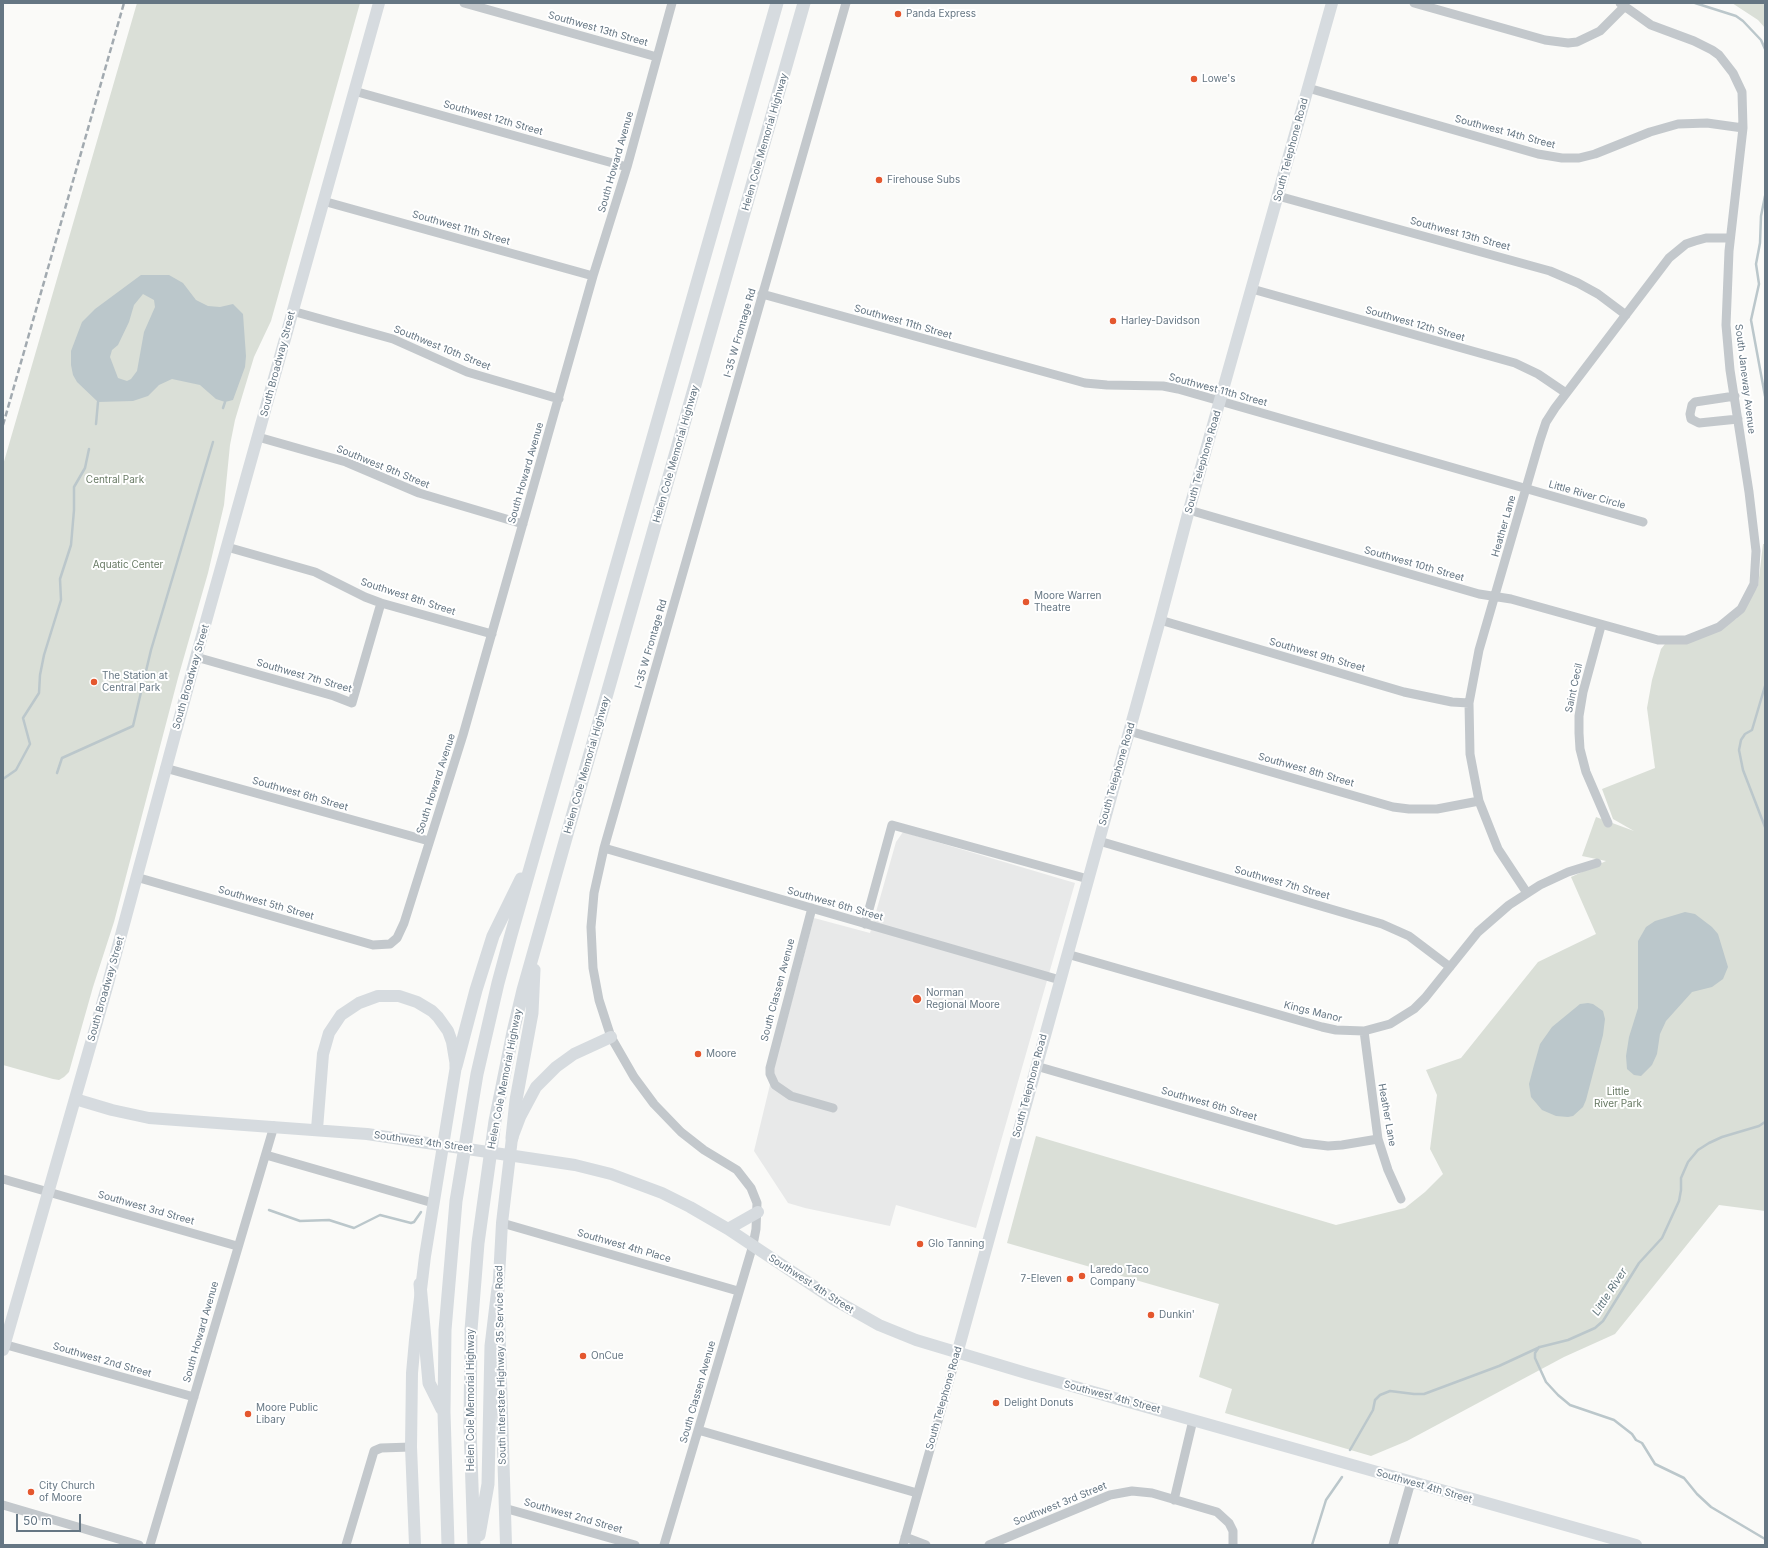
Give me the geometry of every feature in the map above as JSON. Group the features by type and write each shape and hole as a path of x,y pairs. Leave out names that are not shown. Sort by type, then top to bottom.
{"highway":[{"path":"448,1545 444,1412 445,1330 456,1202 469,1115 498,983 777,3"},
{"name":"Helen Cole Memorial Highway","path":"474,1545 470,1426 471,1330 478,1243 494,1121 523,990 804,3"},
{"path":"456,1066 476,990 493,936 536,846"},
{"path":"512,1138 516,1100 532,1013 536,947"},
{"path":"420,1284 429,1383 444,1412"},
{"path":"477,1545 488,1484 491,1346 498,1288"}],"main road":[{"name":"South Broadway Street","path":"4,1346 121,937 196,657 379,3"},
{"name":"South Telephone Road","path":"957,1354 1130,731 1189,510 1332,3"},
{"path":"316,1129 321,1066 325,1045 335,1023 350,1008 378,996 388,996 408,999 425,1006 438,1016 448,1031 454,1047 456,1066 420,1284 412,1373 411,1446 415,1545"},
{"name":"South Interstate Highway 35 Service Road","path":"506,1545 498,1288 502,1222 512,1138 528,1100 546,1076 574,1054 611,1037"},
{"name":"Southwest 4th Street","path":"75,1099 112,1110 149,1118 316,1129 419,1141 575,1165 634,1182 672,1197 728,1229 833,1299 880,1325 918,1341 957,1354 1636,1545"},
{"path":"728,1229 758,1212"}],"street":[{"name":"Southwest 13th Street","path":"464,3 657,57"},
{"name":"South Howard Avenue","path":"390,944 401,932 463,735 560,399 593,276 627,167 672,3"},
{"name":"I-35 W Frontage Rd","path":"753,1245 758,1212 754,1194 745,1178 737,1170 704,1150 665,1117 634,1077 611,1037 599,1000 591,950 591,927 594,893 604,848 846,3"},
{"path":"1414,3 1545,40 1568,43 1577,42 1600,31 1622,5"},
{"name":"South Janeway Avenue","path":"1622,5 1651,25 1694,41 1718,55 1733,73 1742,92 1743,128 1730,238 1726,296 1726,325 1730,370 1735,396 1756,551 1754,584 1741,609 1718,627 1686,640 1658,640 1634,635"},
{"name":"Southwest 14th Street","path":"1308,88 1538,154 1562,158 1579,158 1595,154 1650,132 1678,124 1707,123 1743,128"},
{"name":"Southwest 12th Street","path":"354,91 627,167"},
{"name":"Southwest 13th Street","path":"1278,196 1550,271 1578,283 1598,294 1626,315"},
{"name":"Southwest 11th Street","path":"323,201 593,276"},
{"name":"Heather Lane","path":"1527,893 1498,849 1479,801 1470,754 1469,703 1475,667 1546,422 1566,393 1669,258 1686,244 1706,238 1730,238"},
{"name":"Southwest 12th Street","path":"1252,289 1515,363 1538,374 1566,393"},
{"name":"Southwest 11th Street","path":"762,294 1084,383 1107,386 1163,386 1526,489"},
{"name":"Southwest 10th Street","path":"292,311 393,339 467,372 560,399"},
{"path":"1735,396 1695,402 1692,405 1690,414 1691,419 1699,423 1738,419"},
{"name":"Southwest 9th Street","path":"258,437 346,462 419,493 523,524"},
{"name":"Little River Circle","path":"1526,489 1642,522"},
{"name":"Southwest 10th Street","path":"1189,510 1479,594 1511,599 1634,635"},
{"name":"Southwest 8th Street","path":"227,547 315,572 358,594 381,602 492,634"},
{"name":"Southwest 7th Street","path":"196,657 334,696 352,703 381,602"},
{"name":"Southwest 9th Street","path":"1160,620 1404,692 1452,702 1469,703"},
{"name":"Saint Cecil","path":"1601,626 1583,692 1579,716 1579,733 1580,749 1586,772 1608,823"},
{"name":"Southwest 8th Street","path":"1130,731 1393,807 1409,809 1437,809 1479,801"},
{"name":"Southwest 6th Street","path":"166,768 429,842"},
{"path":"865,924 892,825 1088,879"},
{"name":"Southwest 7th Street","path":"1099,841 1382,924 1409,936 1450,967"},
{"name":"Southwest 6th Street","path":"604,848 1060,980"},
{"name":"Kings Manor","path":"1067,954 1322,1027 1336,1030 1364,1031 1390,1024 1405,1015 1425,998 1478,932 1509,905 1527,893 1568,872 1597,863"},
{"name":"Southwest 5th Street","path":"136,877 373,945 390,944"},
{"name":"South Classen Avenue","path":"812,908 770,1061 770,1068 775,1085 792,1096 833,1108"},
{"name":"Heather Lane","path":"1364,1031 1378,1139 1388,1170 1401,1199"},
{"name":"Southwest 6th Street","path":"1036,1066 1303,1143 1315,1145 1342,1145 1378,1139"},
{"name":"South Howard Avenue","path":"150,1545 237,1246 274,1126"},
{"path":"266,1155 433,1203"},
{"name":"Southwest 3rd Street","path":"3,1180 237,1246"},
{"name":"Southwest 4th Place","path":"502,1222 738,1291"},
{"name":"South Classen Avenue","path":"664,1545 738,1291 753,1245"},
{"name":"Southwest 2nd Street","path":"4,1346 194,1397"},
{"name":"South Telephone Road","path":"904,1541 957,1354"},
{"path":"1174,1500 1193,1420"},
{"path":"698,1430 917,1493"},
{"path":"346,1545 374,1451 381,1448 411,1446"},
{"path":"1393,1545 1411,1482"},
{"name":"Southwest 3rd Street","path":"989,1545 1110,1495 1122,1492 1142,1491 1217,1512 1229,1523 1233,1531 1233,1545"},
{"path":"3,1505 139,1545"},
{"name":"Southwest 2nd Street","path":"504,1508 635,1545"},
{"path":"904,1541 926,1545"}],"shaded area":[{"path":"141,275 169,275 183,283 196,300 208,306 220,307 233,304 243,314 246,356 245,367 233,400 225,402 216,399 200,385 172,379 159,385 148,396 133,401 98,402 77,382 73,375 71,365 71,351 82,322 95,309","holes":["143,294 154,300 155,307 144,332 137,371 131,379 127,381 118,378 110,357 112,350 118,345 129,322 134,305"]},
{"name":"Norman Regional Moore","path":"903,832 1075,883 976,1228 896,1205 890,1226 788,1203 754,1151 775,1064 814,918 870,933 896,842"},
{"path":"1685,912 1695,914 1712,927 1718,934 1728,967 1723,979 1712,987 1692,992 1666,1021 1660,1034 1657,1054 1652,1065 1641,1076 1634,1075 1627,1069 1626,1056 1629,1037 1638,1008 1638,941 1646,927 1655,921"},
{"path":"1580,1004 1593,1004 1603,1011 1605,1019 1603,1035 1586,1100 1583,1107 1573,1116 1556,1116 1542,1110 1531,1097 1529,1084 1534,1065 1540,1044 1552,1027"}],"green space":[{"name":"Central Park","path":"137,3 360,3 271,321 254,357 235,420 230,445 224,505 208,573 178,678 114,922 93,987 69,1072 59,1080 3,1065 3,465"},
{"path":"1732,3 1765,3 1765,28 1758,20"},
{"name":"Little River Park","path":"1763,544 1765,544 1765,1211 1719,1205 1615,1334 1564,1357 1407,1441 1371,1456 1225,1413 1232,1389 1199,1377 1219,1304 1007,1243 1036,1136 1336,1225 1405,1208 1425,1192 1443,1174 1430,1149 1437,1095 1426,1070 1461,1058 1538,962 1596,934 1571,877 1606,861 1582,856 1596,817 1634,831 1613,819 1602,789 1655,768 1647,708 1652,680 1661,649 1665,644 1736,619 1758,586"}],"waterway":[{"name":"Little River","path":"1695,3 1736,16 1743,21 1761,40 1765,49"},
{"name":"Little River","path":"1765,196 1761,216 1760,243 1756,264 1759,284 1751,320 1765,396"},
{"path":"96,424 98,402"},
{"path":"223,408 225,402"},
{"path":"57,773 62,758 133,726 151,650 213,442"},
{"path":"3,779 16,770 30,744 23,718 39,693 40,675 44,655 61,600 60,579 71,545 74,487 85,468 89,449"},
{"name":"Little River","path":"1765,686 1752,730 1745,734 1741,740 1739,750 1743,770 1765,827"},
{"name":"Little River","path":"1350,1450 1373,1410 1375,1400 1380,1395 1390,1391 1424,1394 1499,1366 1540,1347 1568,1340 1595,1328 1603,1321 1639,1263 1662,1238 1679,1201 1681,1178 1688,1162 1698,1150 1709,1143 1722,1137 1759,1126 1765,1122"},
{"path":"269,1210 300,1221 329,1220 354,1228 380,1215 411,1223 414,1222 421,1212"},
{"name":"Little River","path":"1539,1347 1535,1353 1535,1358 1546,1382 1558,1395 1570,1405 1614,1420 1632,1434 1636,1440 1642,1443 1655,1464 1684,1478 1697,1494 1711,1507 1765,1539"},
{"path":"1312,1545 1326,1500 1342,1477"}],"railway":[{"path":"3,425 124,3"}],"place":[{"name":"Panda Express","path":"898,14"},
{"name":"Lowe's","path":"1194,79"},
{"name":"Firehouse Subs","path":"879,180"},
{"name":"Harley-Davidson","path":"1113,321"},
{"name":"Moore Warren Theatre","path":"1026,602"},
{"name":"The Station at Central Park","path":"94,682"},
{"name":"Norman Regional Moore","path":"917,999"},
{"name":"Moore","path":"698,1054"},
{"name":"Glo Tanning","path":"920,1244"},
{"name":"Laredo Taco Company","path":"1082,1276"},
{"name":"7-Eleven","path":"1070,1279"},
{"name":"Dunkin'","path":"1151,1315"},
{"name":"OnCue","path":"583,1356"},
{"name":"Delight Donuts","path":"996,1403"},
{"name":"Moore Public Libary","path":"248,1414"},
{"name":"City Church of Moore","path":"31,1492"}],"park label":[{"name":"Aquatic Center","path":"128,565"}]}
